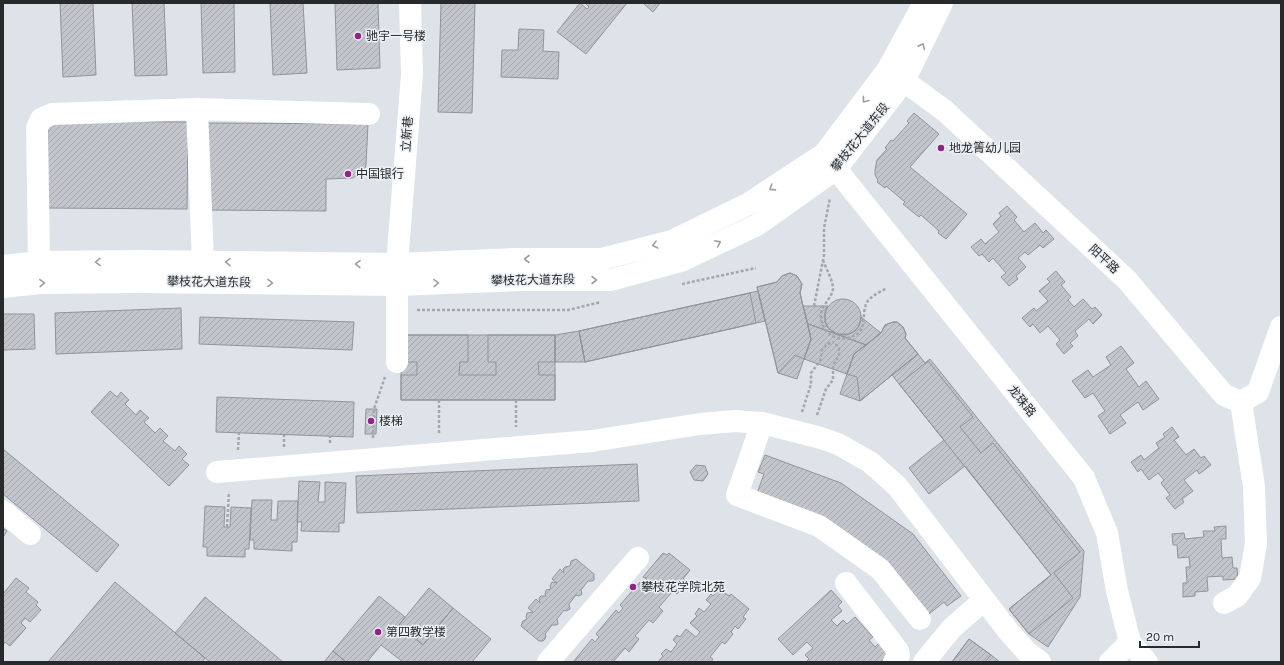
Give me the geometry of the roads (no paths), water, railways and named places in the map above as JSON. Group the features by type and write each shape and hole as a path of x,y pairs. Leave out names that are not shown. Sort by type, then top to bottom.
{"main road":[{"name":"立新巷","path":"396,362 397,275 412,74 410,3"},
{"name":"攀枝花大道东段","path":"3,287 40,283 397,275 514,259 602,259 672,241 748,204 824,154 896,75 924,3"},
{"name":"攀枝花大道东段","path":"3,266 39,262 203,262 397,275 522,280 610,280 674,263 757,224 836,169 942,3"},
{"name":"阳平路","path":"896,75 945,111 1127,280 1224,395 1241,402"},
{"path":"39,262 36,128 41,119 52,114 197,109 369,114"},
{"path":"197,109 203,262"},
{"name":"龙珠路","path":"836,169 1084,478 1107,533 1117,592 1130,642 1147,662"},
{"path":"1224,603 1236,596 1250,578 1256,544 1254,487 1241,402 1258,392 1281,327"},
{"path":"223,481 592,442 700,424 728,421 749,421 762,423 803,433 838,444 854,452 884,474 897,486 1009,632 1034,657"},
{"path":"762,423 737,495 819,526 880,569 920,619"},
{"path":"3,511 30,534"},
{"path":"548,662 638,558"},
{"path":"846,584 898,651 899,655 894,662"},
{"path":"924,662 952,628 967,613 984,600"},
{"path":"1110,662 1130,642"}],"place":[{"name":"驰宇一号楼","path":"358,36"},
{"name":"地龙箐幼儿园","path":"941,148"},
{"name":"中国银行","path":"348,174"},
{"name":"楼梯","path":"371,421"},
{"name":"攀枝花学院北苑","path":"633,587"},
{"name":"第四教学楼","path":"378,632"}]}
